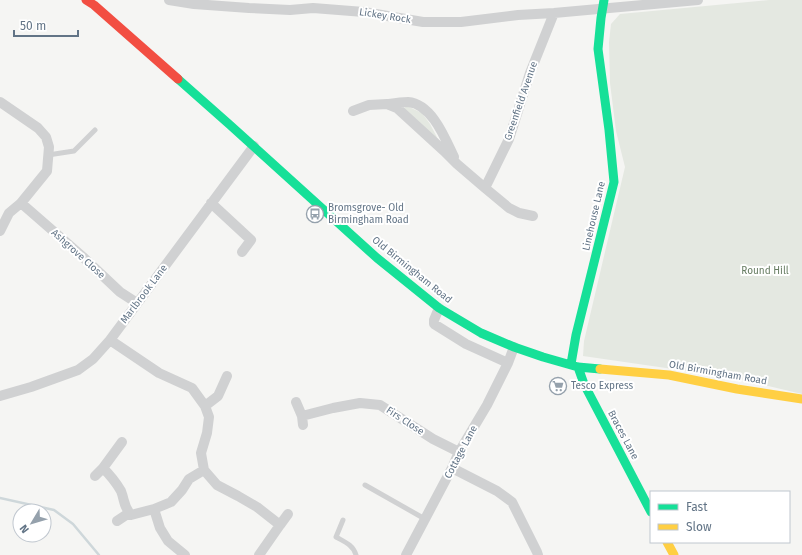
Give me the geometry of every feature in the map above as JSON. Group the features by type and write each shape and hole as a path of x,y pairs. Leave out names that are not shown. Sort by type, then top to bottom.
{"main road":[{"name":"Old Birmingham Road","path":"93,2 377,258 439,308 481,332 514,347 543,357 574,365 669,375 737,389 802,399"},
{"name":"Linehouse Lane","path":"574,365 576,335 614,182 609,130 598,49 603,4"},
{"name":"Braces Lane","path":"574,365 650,510"},
{"path":"668,543 674,555"}],"street":[{"name":"Lickey Rock","path":"169,0 194,4 249,8 290,10 313,8 364,12 423,22 460,22 518,15 554,13 603,4 698,0"},
{"name":"Greenfield Avenue","path":"485,188 509,139 530,73 554,13"},
{"path":"0,102 38,128 46,138 49,147 47,171 21,203 9,213 0,231"},
{"path":"353,111 369,105 408,102 421,106 429,113 435,122 446,140 457,164"},
{"path":"387,104 397,108 457,164 509,208 519,214 534,216"},
{"name":"Marlbrook Lane","path":"0,396 31,388 78,370 93,359 110,340 254,146"},
{"name":"Ashgrove Close","path":"21,203 83,257 120,292 137,303"},
{"path":"211,204 252,240 242,252"},
{"path":"439,308 434,324 466,344 508,363"},
{"path":"110,340 159,373 192,388 205,406 209,417 207,433 201,453 204,470 217,485 257,507 280,525"},
{"name":"Cottage Lane","path":"406,555 459,452 487,405 508,363 514,347"},
{"path":"205,406 218,396 227,376"},
{"name":"Firs Close","path":"296,402 302,420 333,408 360,403 380,405 433,439 459,452"},
{"path":"94,476 103,468 122,442"},
{"path":"103,468 121,491 126,509 131,515"},
{"path":"452,468 497,491 512,502 538,555"},
{"path":"117,521 126,516 154,509 171,502 182,490 189,479 204,470"},
{"path":"154,509 160,528 168,541 185,555"},
{"path":"259,555 288,514"}],"lane":[{"path":"48,155 74,151 95,130"},
{"path":"365,485 425,520"},
{"path":"343,520 336,537 351,546 356,555"}],"green space":[{"name":"Round Hill","path":"769,0 802,0 802,394 735,378 583,356 584,341 625,167 616,131 610,83 609,42 611,24 620,14"},
{"path":"407,106 422,113 430,124 440,143 403,109"}],"waterway":[{"path":"0,498 54,510 73,524 99,555"}],"traffic: fast":[{"path":"571,364 576,335 614,182 609,130 598,49 604,0"},
{"path":"178,79 377,258 439,308 481,333 514,347 578,367 600,369"},
{"path":"578,367 584,384 650,510"}],"traffic: slow":[{"path":"600,369 669,375 737,389 802,399"},
{"path":"668,543 674,555"}],"traffic: jam":[{"path":"86,0 94,5 178,79"}],"place":[{"name":"Bromsgrove- Old Birmingham Road","path":"315,214"},
{"name":"Tesco Express","path":"558,386"}]}
